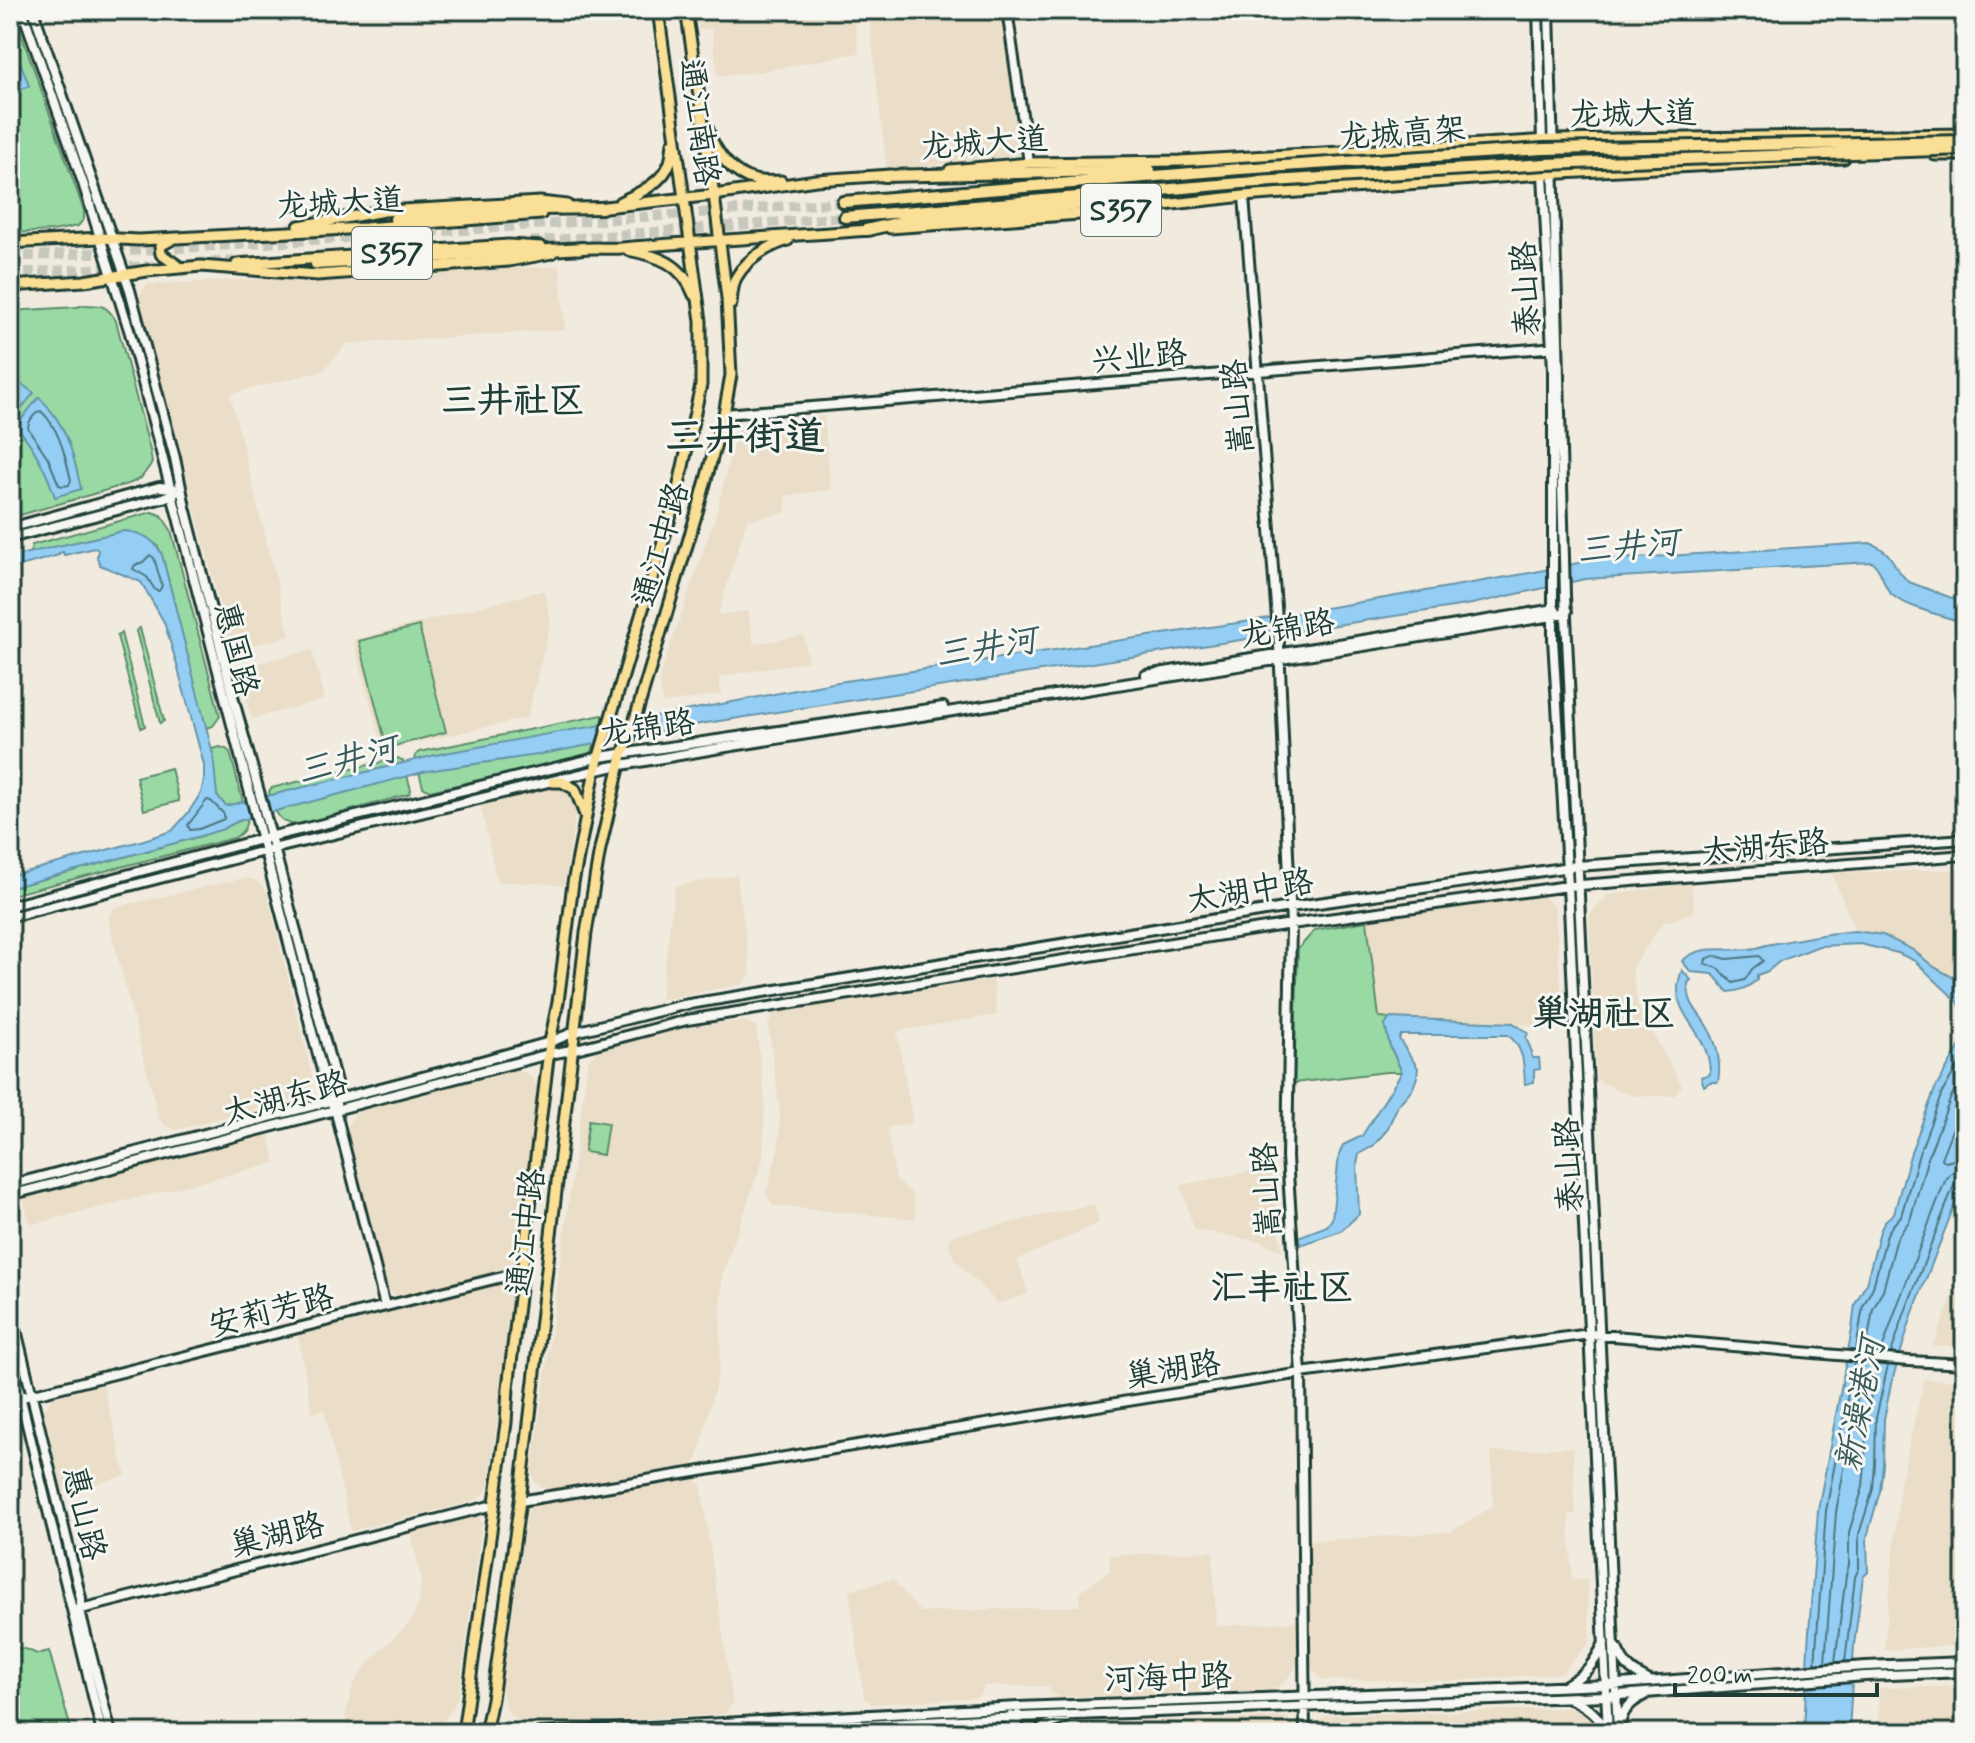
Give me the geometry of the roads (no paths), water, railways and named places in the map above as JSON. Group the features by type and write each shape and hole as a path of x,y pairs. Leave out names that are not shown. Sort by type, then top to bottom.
{"highway":[{"name":"龙城高架","path":"843,202 1240,169 1543,149 1965,141"},
{"name":"龙城高架","path":"845,217 1242,183 1546,164 1922,152 1965,155"},
{"path":"884,176 1240,169"},
{"path":"866,230 916,219 1102,202 1242,183"},
{"path":"395,219 608,207"},
{"path":"316,264 583,248"}],"main road":[{"name":"惠国路","path":"22,10 130,333 266,838"},
{"path":"33,10 125,274 169,432 256,797"},
{"name":"通江南路","path":"658,10 689,242"},
{"name":"通江南路","path":"686,10 714,195"},
{"path":"1007,10 1029,163"},
{"name":"泰山路","path":"1538,10 1547,141 1567,611 1572,866 1568,886 1595,1334"},
{"name":"泰山路","path":"1547,141 1549,10"},
{"path":"699,102 718,152 741,175 756,181 816,180"},
{"path":"252,234 384,211 540,202 608,207 652,184 670,164 672,111"},
{"name":"龙城大道","path":"10,243 100,238 139,240 379,227 685,199 816,180 1029,163 1180,161 1547,141 1965,134"},
{"name":"龙城大道","path":"689,242 1093,213 1244,196 1922,152"},
{"name":"通江中路","path":"485,1733 520,1501 586,933 598,862 621,760 696,515 724,414 731,375 727,298 714,195"},
{"name":"嵩山路","path":"1244,196 1277,614 1291,924 1287,1157 1301,1373 1305,1733"},
{"path":"730,336 734,281 762,250 800,236"},
{"path":"173,238 160,246 161,254 181,268"},
{"name":"通江中路","path":"600,757 676,498 701,385 699,308 689,242"},
{"name":"S357","path":"583,248 689,242"},
{"name":"龙城大道","path":"201,266 508,245 583,248"},
{"path":"201,266 317,275 509,261 583,248"},
{"path":"617,248 657,256 667,262 687,279 699,308"},
{"name":"S357","path":"10,286 84,281 201,266"},
{"name":"泰山路","path":"1555,347 1552,612 1572,866 1578,885 1609,1642 1607,1733"},
{"name":"兴业路","path":"724,414 1555,347"},
{"path":"10,528 159,487 172,491"},
{"path":"10,538 163,498 172,491 182,489"},
{"name":"龙锦路","path":"274,849 553,782 621,760 1279,653 1567,611"},
{"path":"595,770 600,757"},
{"name":"龙锦路","path":"10,906 266,838 600,757 621,760"},
{"name":"通江中路","path":"463,1733 506,1423 550,1042 573,883 595,770"},
{"path":"553,782 562,782 575,789 586,817"},
{"path":"266,838 274,849 337,1086 334,1103"},
{"path":"266,838 264,851 334,1103 385,1306"},
{"name":"太湖中路","path":"550,1042 575,1032 683,1005 1290,907 1572,866 1965,839"},
{"path":"10,917 274,849"},
{"name":"太湖东路","path":"1568,886 1965,855"},
{"name":"太湖中路","path":"572,1050 687,1020 1291,924 1568,886"},
{"name":"太湖东路","path":"12,1195 550,1042"},
{"name":"太湖东路","path":"10,1185 334,1103 572,1050"},
{"name":"安莉芳路","path":"10,1400 522,1272"},
{"name":"惠山路","path":"10,1305 81,1598 77,1610 102,1733"},
{"name":"巢湖路","path":"520,1501 1301,1373 1595,1334 1965,1364"},
{"name":"惠山路","path":"10,1354 111,1733"},
{"name":"巢湖路","path":"77,1610 494,1505"},
{"path":"1562,1687 1583,1675 1609,1642 1632,1672 1652,1687 1633,1701 1623,1714 1618,1733"},
{"name":"泰山路","path":"1609,1642 1617,1685 1618,1733"},
{"path":"1866,1671 1965,1662"},
{"path":"1866,1671 1965,1672"},
{"name":"河海中路","path":"539,1733 1014,1707 1606,1685 1652,1687 1866,1671"},
{"name":"河海中路","path":"715,1733 1014,1717 1606,1696 1652,1687"},
{"path":"1567,1697 1586,1705 1607,1733"},
{"path":"1011,1733 1014,1707"},
{"path":"1036,1733 1046,1726 1078,1715"},
{"path":"1014,1717 1018,1733"},
{"path":"942,1722 981,1727 992,1733"}],"water":[{"path":"10,34 29,86 11,93 10,90"},
{"path":"10,376 34,393 10,422"},
{"path":"39,397 49,407 68,440 81,489 55,497 39,459 16,426"},
{"path":"124,531 147,537 162,555 213,754 217,796 226,806 440,754 559,732 838,682 1251,621 1588,561 1870,543 1885,551 1909,582 1965,603 1965,623 1898,599 1889,591 1872,562 1585,579 1472,604 700,724 537,755 427,771 238,821 201,836 10,888 10,876 172,831 201,793 204,765 175,658 164,622 141,582 100,565 95,548 64,555 63,552 10,569 10,557"},
{"name":"新澡港河","path":"1855,931 1883,935 1913,950 1934,967 1965,984 1965,1178 1912,1315 1891,1384 1884,1419 1880,1491 1867,1537 1868,1572 1863,1577 1854,1645 1849,1733 1804,1733 1818,1510 1855,1304 1866,1284 1880,1231 1894,1213 1911,1152 1935,1089 1960,1046 1962,1014 1959,1003 1915,961 1898,953 1860,944 1819,946 1780,961 1757,975 1757,980 1750,985 1728,992 1713,974 1691,972 1682,961 1691,954 1712,949 1755,948"},
{"path":"1682,970 1691,980 1688,983 1690,998 1715,1042 1718,1055 1718,1082 1704,1086 1701,1077 1710,1074 1709,1061 1678,995"},
{"path":"1390,1018 1513,1023 1528,1033 1526,1038 1531,1055 1539,1058 1540,1069 1534,1070 1534,1082 1525,1084 1520,1051 1508,1035 1401,1035 1399,1039 1418,1068 1417,1077 1413,1088 1398,1105 1387,1130 1373,1146 1359,1154 1359,1214 1341,1231 1300,1245 1298,1237 1327,1226 1332,1219 1339,1155 1343,1145 1362,1136 1402,1072 1390,1046 1385,1025"}],"tunnel":[{"path":"10,257 323,239 843,202"},
{"path":"515,243 845,217"},
{"path":"334,226 395,219"},
{"path":"196,263 248,260"},
{"path":"264,268 316,264"},
{"path":"10,273 172,265"}],"district":[{"name":"三井社区","path":"513,399"},
{"name":"三井街道","path":"745,435"},
{"name":"巢湖社区","path":"1604,1012"},
{"name":"汇丰社区","path":"1282,1286"}],"water label":[{"name":"三井河","path":"1628,545"},
{"name":"三井河","path":"986,646"},
{"name":"三井河","path":"347,759"}]}
